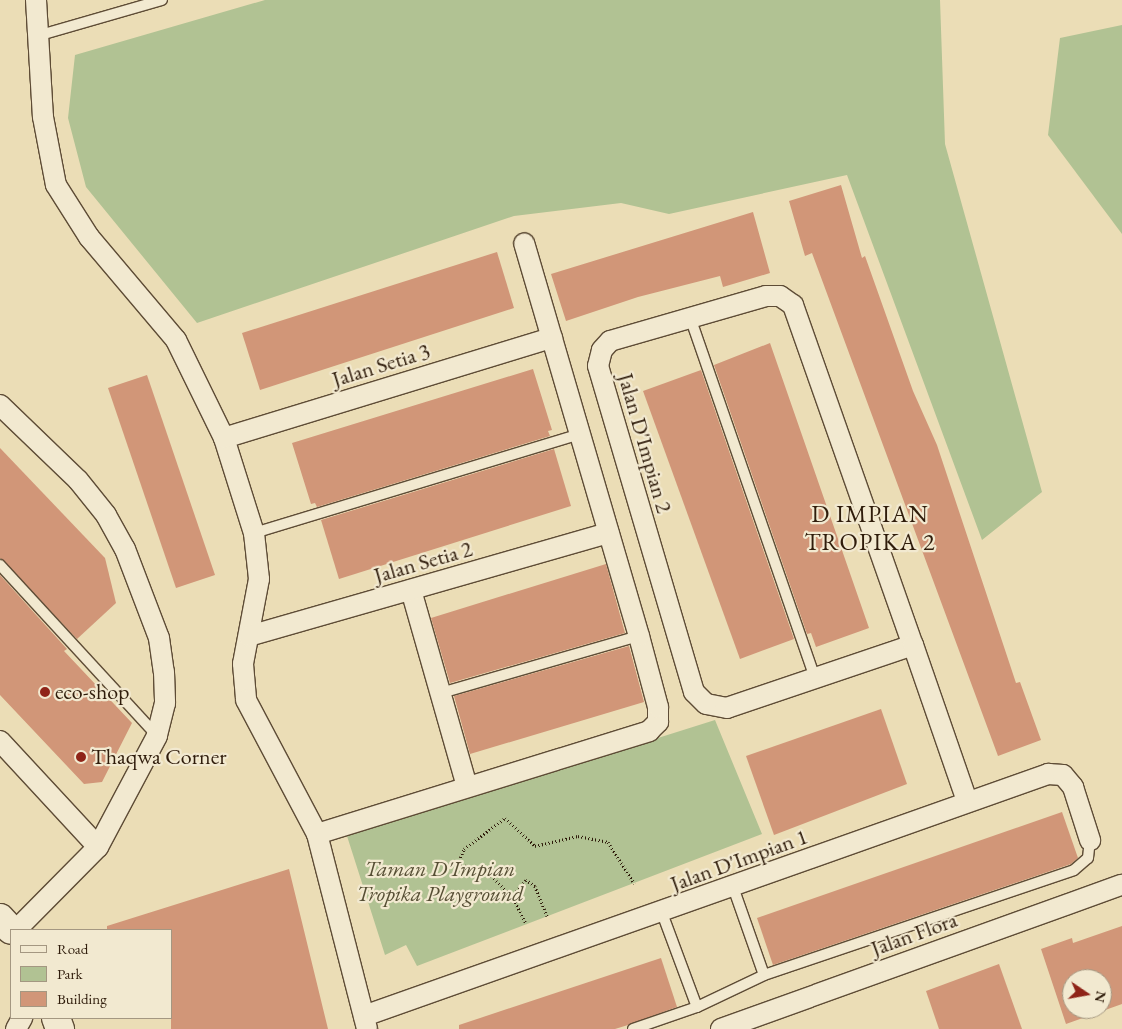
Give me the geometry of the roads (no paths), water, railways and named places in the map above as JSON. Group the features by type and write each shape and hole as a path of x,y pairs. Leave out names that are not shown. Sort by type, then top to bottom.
{"street":[{"path":"36,0 36,36 42,117 56,185 89,236 176,340 224,438 254,533 259,579 250,636 243,664 246,700 316,834 366,1022"},
{"path":"316,834 467,786 649,732 658,722 658,707 639,636 524,243"},
{"name":"Jalan D'Impian 2","path":"913,644 727,708 706,704 694,692 598,366 602,350 610,340 766,296 780,296 793,305 913,644 967,801"},
{"name":"Jalan Setia 3","path":"224,438 552,338"},
{"path":"0,404 78,480 106,515 126,549 159,638 165,703 157,736 98,847 17,929"},
{"name":"Jalan Setia 2","path":"250,636 609,533"},
{"path":"412,590 467,786"},
{"path":"0,741 98,847"},
{"name":"Jalan D'Impian 1","path":"366,1022 967,801 1048,774 1063,775 1072,787 1090,840"},
{"name":"Jalan Flora","path":"722,1029 1122,885"},
{"path":"0,918 10,929"}],"lane":[{"path":"36,36 162,0"},
{"path":"690,317 815,678"},
{"path":"254,533 580,434"},
{"path":"0,566 157,736"},
{"path":"441,693 639,636"},
{"path":"633,1029 697,1007 764,975 1074,870 1088,858 1090,840"},
{"path":"733,887 764,975"},
{"path":"662,913 697,1007"}],"place":[{"name":"eco-shop","path":"45,692"},
{"name":"Thaqwa Corner","path":"81,757"}],"district":[{"name":"D IMPIAN TROPIKA 2","path":"870,528"}],"park label":[{"name":"Taman D'Impian Tropika Playground","path":"440,880"}]}
